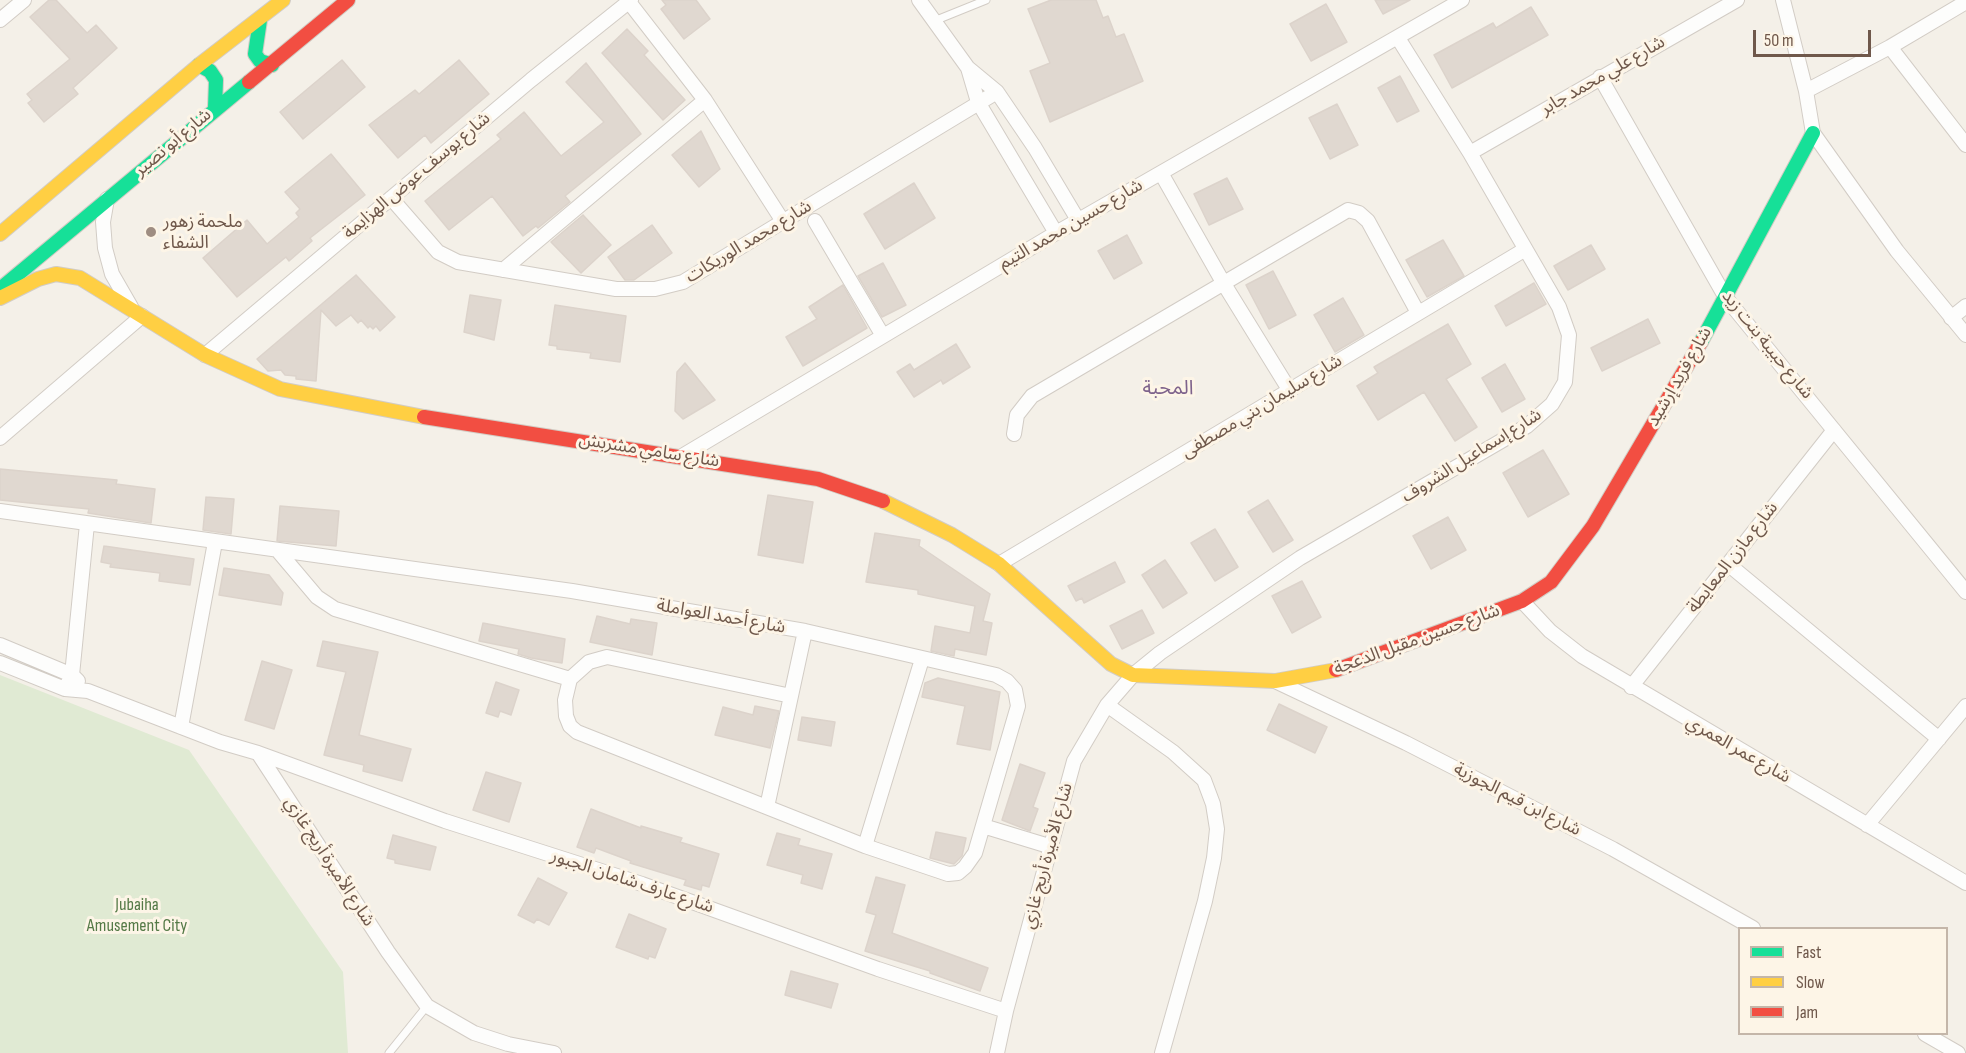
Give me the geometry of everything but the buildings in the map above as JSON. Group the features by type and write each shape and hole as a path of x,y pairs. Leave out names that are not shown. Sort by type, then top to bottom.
{"street":[{"path":"0,20 23,0"},
{"path":"0,234 199,65 283,0"},
{"name":"شارع أبو نصير","path":"0,289 215,108 272,65 348,0"},
{"path":"919,0 968,68 997,92 1035,148 1078,220"},
{"name":"شارع حسين محمد التيم","path":"682,456 1056,232 1462,0"},
{"name":"شارع علي محمد جابر","path":"1470,153 1737,0"},
{"path":"1783,0 1806,91 1813,133 1897,251 1966,335"},
{"path":"630,1 705,100 784,223"},
{"name":"شارع يوسف عوض الهزايمة","path":"205,355 531,80 630,1"},
{"path":"1806,91 1890,47 1966,1"},
{"path":"260,20 255,54 260,61 272,65"},
{"name":"شارع إسماعيل الشروف","path":"1133,675 1300,558 1527,426 1552,404 1565,382 1569,335 1559,307 1470,153 1398,38"},
{"path":"1890,47 1966,145"},
{"path":"199,65 210,71 216,80 215,108"},
{"path":"968,68 978,102 1056,232"},
{"name":"شارع حبيبة بنت زيد","path":"1600,77 1726,298 1966,592"},
{"name":"شارع محمد الوريكات","path":"392,198 438,252 458,262 616,289 655,289 683,282 784,223 997,92"},
{"path":"503,270 705,100"},
{"name":"شارع فريد إرشيد","path":"1522,601 1551,582 1587,533 1726,298 1813,133"},
{"path":"1161,173 1224,284 1290,391"},
{"name":"شارع سامي مشربش","path":"106,199 103,222 105,248 112,274 130,307"},
{"path":"1014,434 1017,415 1032,396 1339,214 1353,211 1368,221 1417,311"},
{"path":"815,220 883,336"},
{"name":"شارع سليمان بني مصطفى","path":"999,564 1290,391 1417,311 1524,249"},
{"name":"شارع سامي مشربش","path":"0,298 38,279 56,274 80,278 205,355 280,389 321,399 818,479 865,493 952,535 999,564 1111,664 1133,675"},
{"path":"1951,318 1966,306"},
{"path":"0,438 142,316"},
{"name":"شارع مازن المعايطة","path":"1631,687 1834,430"},
{"name":"شارع أحمد العواملة","path":"0,511 279,552 572,591 805,631 996,675 1007,681 1015,690 1018,706 975,853 958,873 934,871 865,846 577,732 570,726 566,716 565,700 570,679"},
{"path":"65,689 72,675 87,524"},
{"path":"181,727 215,542"},
{"path":"279,552 317,597 335,609 570,679 589,662 607,657 791,696"},
{"path":"1728,564 1939,739"},
{"name":"شارع حسين مقبل الدعجة","path":"1133,675 1275,681 1344,669 1440,630 1522,601"},
{"name":"شارع عمر العمري","path":"1522,601 1566,645 1631,687 1966,883"},
{"path":"767,807 805,631"},
{"path":"0,645 72,675 87,692"},
{"path":"865,846 922,659"},
{"path":"0,663 65,689 87,692 258,753"},
{"name":"شارع الأميرة أريج غازي","path":"997,1053 1006,1011 1074,761 1107,705 1133,675"},
{"name":"شارع ابن قيم الجوزية","path":"1275,681 1406,743 1665,876 1751,927"},
{"path":"1107,705 1173,752 1204,780 1213,804 1216,829 1214,858 1205,901 1162,1053"},
{"path":"1867,825 1966,706"},
{"name":"شارع الأميرة أريج غازي","path":"258,753 388,952 427,1005 474,1033 508,1044 554,1053"},
{"name":"شارع عارف شامان الجبور","path":"258,753 445,821 642,885 878,969 1006,1011"},
{"path":"983,826 1052,847"},
{"path":"1927,1035 1960,1053 1966,1043"}],"lane":[{"path":"934,21 986,0"},
{"path":"389,1053 427,1005"}],"green space":[{"name":"Jubaiha Amusement City","path":"0,675 189,750 343,972 348,1053 0,1053"}],"traffic: fast":[{"path":"260,20 255,54 260,61 272,65"},
{"path":"199,65 210,71 216,80 215,108"},
{"path":"0,289 249,82"},
{"path":"1701,342 1813,133"}],"traffic: slow":[{"path":"0,234 199,65 283,0"},
{"path":"0,298 38,279 56,274 80,278 205,355 280,389 424,417"},
{"path":"883,501 952,535 999,564 1111,664 1133,675 1275,681 1336,670"}],"traffic: jam":[{"path":"249,82 348,0"},
{"path":"1336,670 1522,601 1551,582 1593,526 1701,342"},
{"path":"424,417 818,479 883,501"}],"place":[{"name":"ملحمة زهور الشفاء","path":"151,232"}],"district":[{"name":"المحبة","path":"1168,389"}]}
